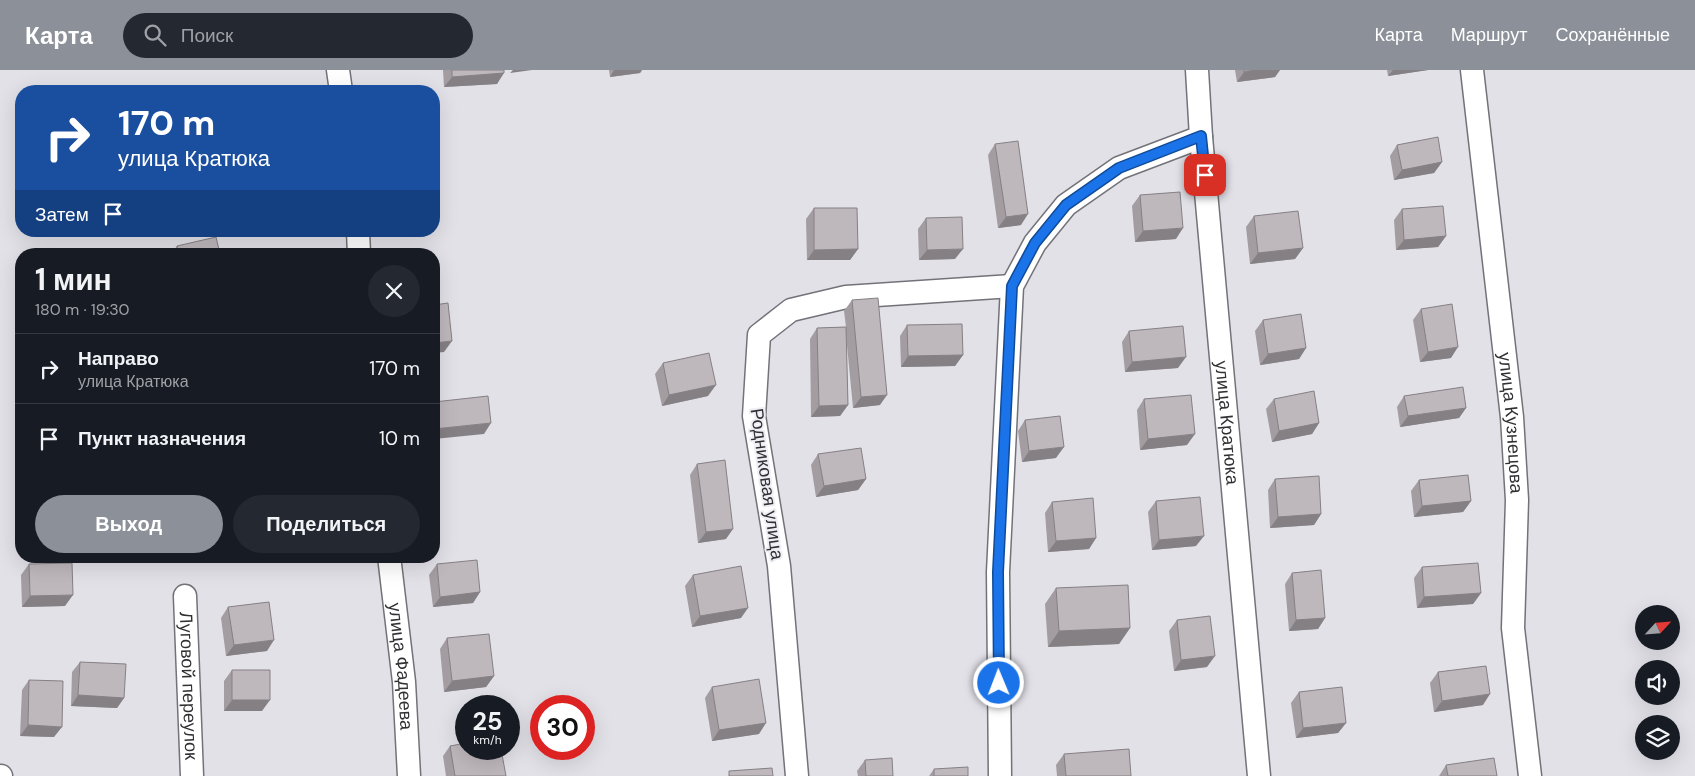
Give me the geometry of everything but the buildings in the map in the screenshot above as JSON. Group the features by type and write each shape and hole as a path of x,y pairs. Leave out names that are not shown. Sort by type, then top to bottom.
{"street":[{"path":"338,70 340,85"},
{"name":"улица Кратюка","path":"1197,70 1201,136 1259,776"},
{"name":"улица Кузнецова","path":"1472,70 1512,417 1517,500 1513,628 1530,776"},
{"path":"1000,776 998,572 1012,286 1035,243 1066,205 1119,168 1201,136"},
{"name":"Родниковая улица","path":"796,776 779,566 754,416 759,335 791,310 846,297 1012,286"},
{"name":"улица Фадеева","path":"390,563 404,682 409,776"},
{"name":"Луговой переулок","path":"185,596 192,776"}],"route":[{"path":"999,683 998,572 1012,286 1035,243 1066,205 1119,168 1201,136 1205,175"}]}
